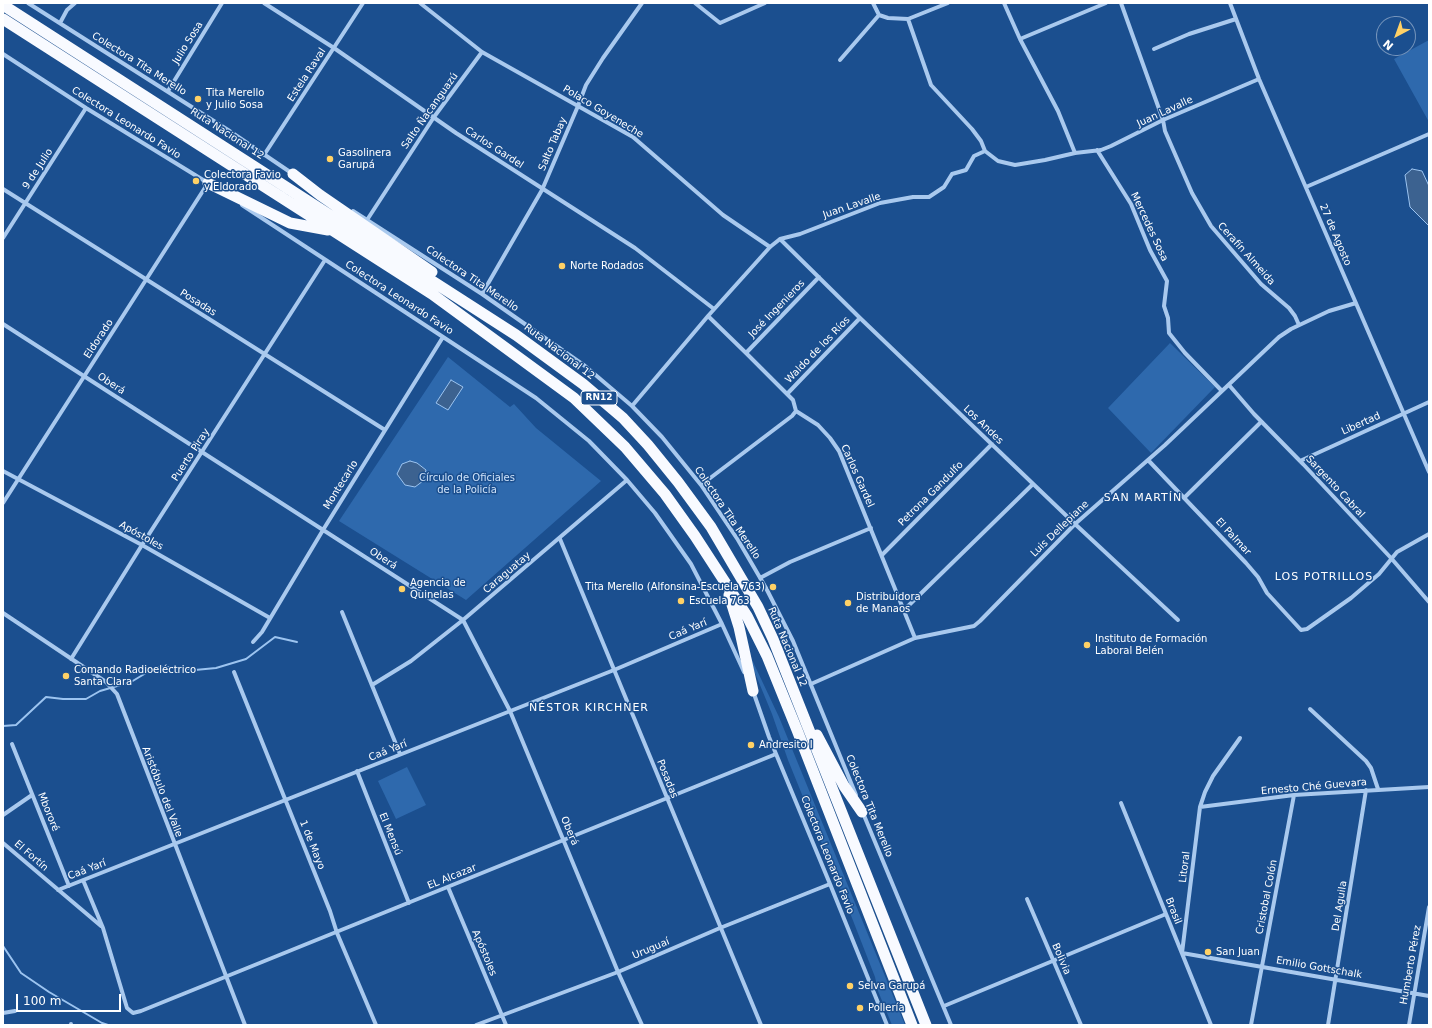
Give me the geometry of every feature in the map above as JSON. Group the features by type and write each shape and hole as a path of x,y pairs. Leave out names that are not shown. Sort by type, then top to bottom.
{"highway":[{"name":"Ruta Nacional 12","path":"3,4 482,312 583,384 622,418 678,482 711,527 758,607 773,639 926,1025"},
{"name":"RN12","path":"3,19 432,294 574,398 626,447 665,494 721,574 747,616 767,656 912,1025"},
{"path":"293,174 320,195 448,284 482,312"},
{"path":"208,183 290,222 335,232"},
{"path":"721,574 739,627 753,691"},
{"path":"793,690 844,786 862,812"}],"street":[{"name":"Colectora Tita Merello","path":"28,3 482,294 585,366 632,406 662,437 701,486 738,540 793,641 862,812 951,1025"},
{"path":"60,23 67,10 75,3"},
{"name":"Julio Sosa","path":"168,92 222,3"},
{"name":"Carlos Gardel","path":"264,3 334,48 456,133 542,190 635,248 714,309"},
{"name":"Estela Raval","path":"264,155 362,3"},
{"name":"Polaco Goyeneche","path":"420,3 482,52 633,137 724,215 770,247"},
{"name":"Salto Tabay","path":"482,294 542,190 586,85 642,3"},
{"path":"696,3 720,23 765,3"},
{"path":"873,3 879,14 888,18 908,19 948,3"},
{"path":"1004,3 1020,39 1058,111 1075,153"},
{"path":"1020,39 1106,3"},
{"name":"Cerafín Almeida","path":"1121,3 1163,120 1165,131 1192,193 1211,226 1262,284 1289,308 1299,325"},
{"name":"27 de Agosto","path":"1230,3 1259,79 1429,472"},
{"path":"840,60 879,14"},
{"path":"908,19 931,85 972,129 981,141 985,151"},
{"path":"1154,49 1189,34 1236,20"},
{"name":"Salto Ñacanguazú","path":"367,220 434,117 482,52"},
{"name":"Colectora Leonardo Favio","path":"3,54 86,108 208,183 536,398 589,441 627,480 655,513 691,564 722,624 753,691 768,737 887,1025"},
{"name":"Juan Lavalle","path":"780,238 800,234 880,202 913,197 929,197 944,187 952,174 966,170 974,156 985,151 998,161 1015,165 1097,150 1111,146 1163,120 1259,79"},
{"name":"9 de Julio","path":"3,238 86,108"},
{"path":"1306,187 1429,134"},
{"name":"Mercedes Sosa","path":"1097,150 1131,204 1150,250 1167,281 1164,306 1168,318 1169,333 1185,353 1222,391"},
{"name":"Eldorado","path":"3,503 208,183"},
{"name":"Posadas","path":"3,189 385,430"},
{"path":"632,406 714,309 780,238"},
{"name":"Los Andes","path":"780,238 860,318 1075,524 1178,620"},
{"name":"Puerto Piray","path":"71,659 142,545 326,260"},
{"name":"José Ingenieros","path":"746,353 819,277"},
{"name":"Luis Dellepiane","path":"811,684 915,638 974,626 1075,524 1148,460 1279,337 1299,325 1329,311 1356,303"},
{"name":"Carlos Gardel","path":"708,316 793,400 796,411 818,425 839,451 915,638"},
{"name":"Waldo de los Ríos","path":"787,394 860,318"},
{"name":"Oberá","path":"3,324 463,620 510,710 618,972 642,1025"},
{"name":"Montecarlo","path":"253,642 262,632 323,530 443,337"},
{"name":"Sargento Cabral","path":"1229,385 1261,422 1300,461 1391,558 1429,602"},
{"name":"Libertad","path":"1300,461 1429,402"},
{"path":"701,486 792,416 796,411"},
{"path":"1184,498 1261,422"},
{"name":"Petrona Gandulfo","path":"882,555 992,444"},
{"name":"El Palmar","path":"1148,460 1246,563 1258,577 1267,593 1301,630 1307,629 1351,598 1379,574 1391,558"},
{"name":"Apóstoles","path":"3,470 142,545 270,618"},
{"name":"Caraguatay","path":"372,685 411,661 463,620 627,480"},
{"path":"904,610 1033,484"},
{"path":"760,578 790,562 870,528"},
{"path":"1391,558 1397,552 1429,534"},
{"name":"Posadas","path":"560,538 666,798 761,1025"},
{"path":"342,612 400,754"},
{"name":"Aristóbulo del Valle","path":"3,613 106,682 117,694 174,845 245,1025"},
{"name":"Caá Yarí","path":"58,890 614,670 722,624"},
{"name":"1 de Mayo","path":"234,672 330,911 337,933 376,1025"},
{"path":"1310,709 1366,761 1371,768 1378,789"},
{"name":"Litoral","path":"1182,953 1200,807 1213,776 1240,738"},
{"name":"Mbororé","path":"12,744 69,886"},
{"name":"EL Alcazar","path":"103,928 127,1008 133,1012 141,1011 226,978 563,839 776,754"},
{"name":"El Mensú","path":"357,771 409,902"},
{"name":"Ernesto Ché Guevara","path":"1200,807 1294,795 1429,787"},
{"name":"Del Aguila","path":"1328,1025 1366,790"},
{"path":"3,815 32,795"},
{"name":"Cristobal Colón","path":"1251,1025 1294,795"},
{"name":"Brasil","path":"1121,803 1211,1025"},
{"name":"El Fortín","path":"3,842 103,928"},
{"path":"83,880 103,928"},
{"name":"Uruguaí","path":"476,1025 618,972 720,928 830,884"},
{"name":"Apóstoles","path":"448,887 506,1025"},
{"name":"Bolivia","path":"1027,899 1081,1025"},
{"name":"Humberto Pérez","path":"1409,1025 1429,907"},
{"path":"944,1006 1166,914"},
{"name":"Emilio Gottschalk","path":"1182,953 1429,996"},
{"path":"3,1013 14,1011"}],"green space":[{"path":"1429,40 1429,122 1394,59 1400,56 1416,56 1416,47"},
{"path":"1170,343 1215,387 1151,453 1108,408"},
{"name":"Círculo de Oficiales de la Policía","path":"448,357 510,407 514,404 536,428 601,481 466,600 339,521"},
{"path":"746,647 779,717 905,1025 892,1025 878,991 875,977 852,918 788,760"},
{"path":"407,767 426,805 396,819 378,781"}],"shaded area":[{"path":"1412,169 1422,171 1429,186 1429,226 1410,207 1405,175"},
{"path":"451,380 463,387 448,410 436,403"},
{"path":"410,461 417,463 426,470 423,481 415,487 405,485 397,474 402,464"}],"waterway":[{"path":"3,726 16,725 46,697 86,699 100,691 131,682 156,667 175,667 195,670 216,668 246,659 275,637 297,642"},
{"path":"3,946 21,973 49,992 108,1025"}],"place":[{"name":"Tita Merello y Julio Sosa","path":"198,99"},
{"name":"Gasolinera Garupá","path":"330,159"},
{"name":"Colectora Favio y Eldorado","path":"196,181"},
{"name":"Norte Rodados","path":"562,266"},
{"name":"Tita Merello (Alfonsina-Escuela 763)","path":"773,587"},
{"name":"Agencia de Quinelas","path":"402,589"},
{"name":"Escuela 763","path":"681,601"},
{"name":"Distribuidora de Manaos","path":"848,603"},
{"name":"Instituto de Formación Laboral Belén","path":"1087,645"},
{"name":"Comando Radioeléctrico Santa Clara","path":"66,676"},
{"name":"Andresito I","path":"751,745"},
{"name":"San Juan","path":"1208,952"},
{"name":"Selva Garupá","path":"850,986"},
{"name":"Pollería","path":"860,1008"}],"district":[{"name":"SAN MARTÍN","path":"1143,498"},
{"name":"LOS POTRILLOS","path":"1324,577"},
{"name":"NÉSTOR KIRCHNER","path":"589,708"}]}
